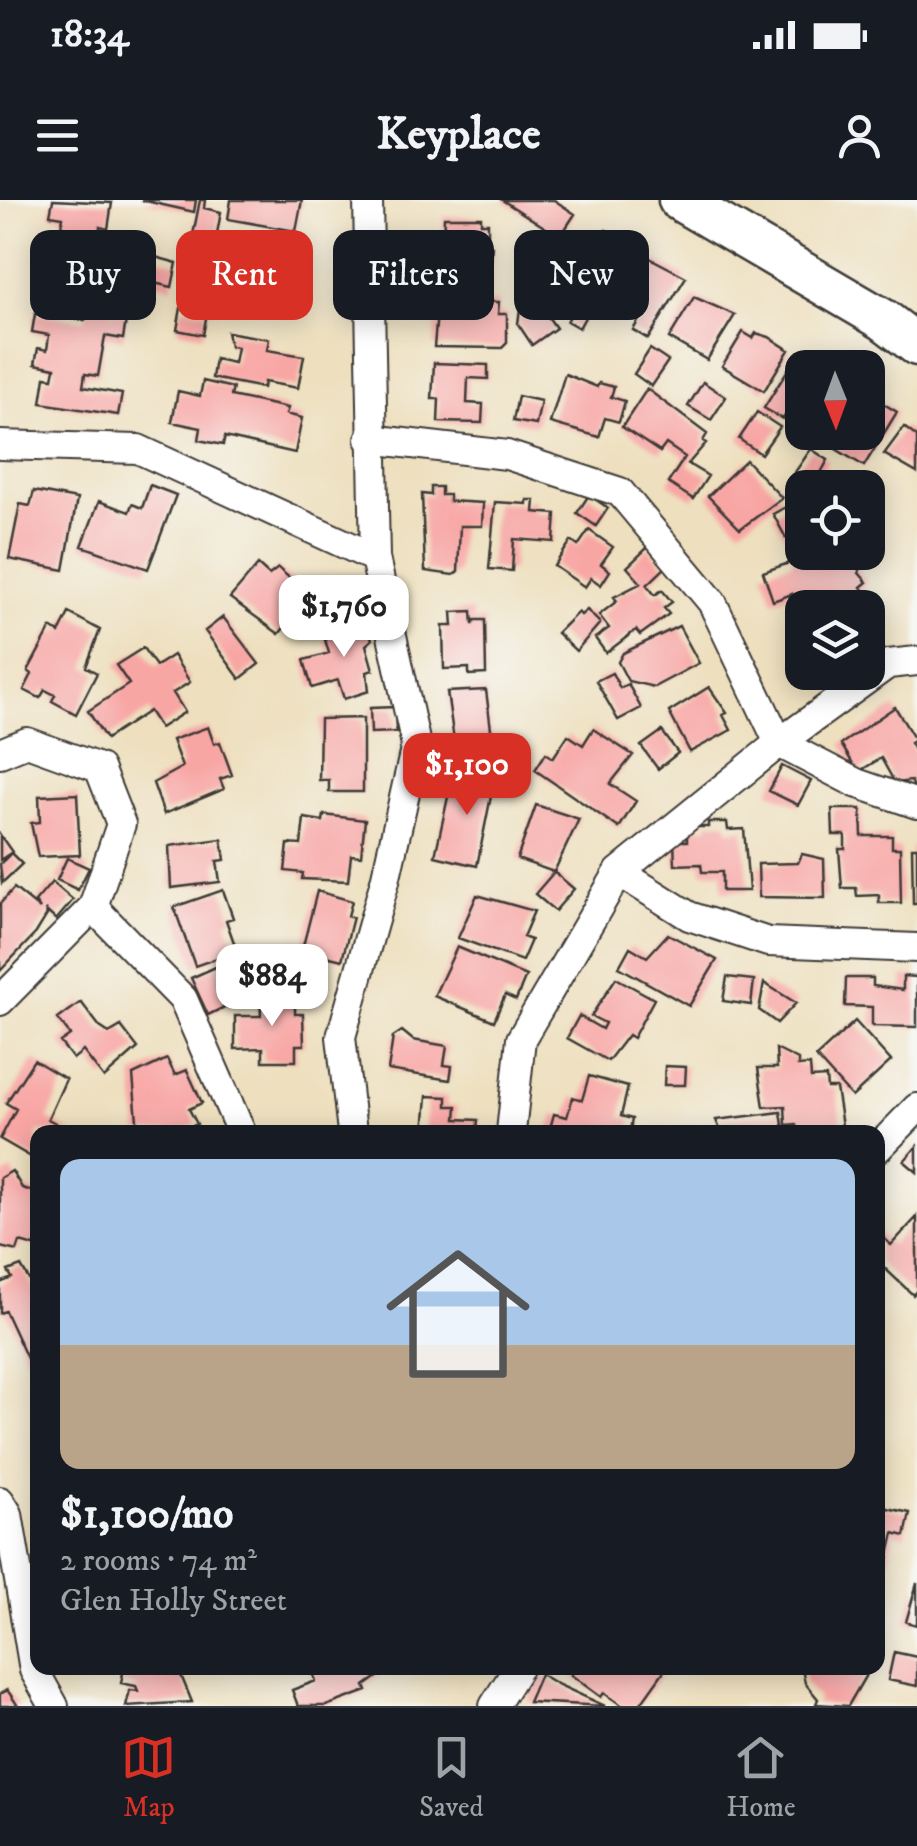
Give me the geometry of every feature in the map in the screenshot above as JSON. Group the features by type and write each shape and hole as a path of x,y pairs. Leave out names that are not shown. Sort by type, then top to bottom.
{"street":[{"path":"351,1125 341,1037 385,881 416,745 375,558 368,200"},
{"path":"679,200 884,320 917,345"},
{"path":"370,440 507,454 620,492 712,602 778,744 856,783 917,804"},
{"path":"0,446 138,450 375,558"},
{"path":"512,1125 521,1039 618,872 778,744 888,664 917,661"},
{"path":"0,753 27,742 98,768 120,824 93,908 0,1001"},
{"path":"618,872 689,916 768,942 917,948"},
{"path":"93,908 182,999 238,1125"},
{"path":"885,1141 917,1108"},
{"path":"0,1501 8,1514 30,1646"},
{"path":"37,1675 54,1706"},
{"path":"494,1706 514,1675"}],"building":[{"path":"53,200 112,203 108,229 61,230 63,217 50,215"},
{"path":"141,200 196,200 194,212"},
{"path":"200,200 205,200 204,208 221,212 218,230 194,230"},
{"path":"231,200 302,200 296,230 228,219"},
{"path":"502,200 554,200 575,214 565,230 549,230"},
{"path":"444,217 481,217 481,223 488,223 488,230 444,230"},
{"path":"156,257 176,263 172,287 156,283"},
{"path":"649,258 686,277 648,339 633,330 639,320 649,320"},
{"path":"694,297 735,315 707,360 669,338"},
{"path":"494,302 499,302 498,314 507,314 507,343 502,348 434,347 436,320 494,320"},
{"path":"34,320 126,320 123,339 105,336 98,376 85,374 83,387 122,394 118,415 41,403 45,377 53,378 55,368 35,364 38,348 47,350 49,335 32,332"},
{"path":"179,320 206,320 203,335 177,330"},
{"path":"518,320 550,320 556,328 532,345"},
{"path":"568,320 583,320 579,328"},
{"path":"227,332 269,339 267,350 304,356 298,388 264,382 263,388 212,378 215,359 234,363 237,347 230,346"},
{"path":"743,332 753,338 756,333 769,337 789,350 785,350 764,391 722,366"},
{"path":"650,349 668,361 651,386 634,374"},
{"path":"434,363 488,365 488,379 468,378 467,403 483,404 482,423 438,422 439,399 432,399"},
{"path":"565,374 597,387 599,383 614,387 611,397 625,401 619,422 605,418 599,437 550,423"},
{"path":"785,374 783,419 764,408"},
{"path":"203,381 233,388 231,396 288,408 286,414 302,418 295,453 225,437 223,445 199,440 201,428 172,422 178,391 200,396"},
{"path":"703,382 726,397 711,420 688,406"},
{"path":"647,389 707,434 703,441 706,443 688,464 708,476 693,499 668,483 685,457 666,444 660,452 622,427"},
{"path":"518,396 541,401 536,425 513,421"},
{"path":"885,405 897,412 885,432"},
{"path":"757,412 780,427 761,454 739,439"},
{"path":"904,427 917,437 917,473 884,454"},
{"path":"810,450 828,460 822,470 796,470"},
{"path":"838,450 874,450 864,466"},
{"path":"746,460 782,498 740,529 708,496"},
{"path":"150,485 176,495 148,569 82,546 99,501 129,512 132,504 142,508"},
{"path":"431,487 441,487 441,495 449,495 449,501 483,503 482,526 460,526 458,572 453,575 425,571 422,494 431,495"},
{"path":"34,491 77,499 64,570 9,559 20,504 30,506"},
{"path":"589,495 608,508 596,526 577,513"},
{"path":"527,500 535,500 534,512 556,514 554,542 514,539 512,571 489,569 495,502 527,504"},
{"path":"785,507 785,536 773,514"},
{"path":"589,530 613,547 601,564 610,571 601,585 591,578 585,587 554,566 571,541 578,546"},
{"path":"648,547 666,567 647,585 655,595 662,590 672,602 664,608 669,614 640,635 636,630 606,653 595,638 609,628 599,615 617,601 614,597 641,583 627,567"},
{"path":"785,564 785,570 860,570 867,582 861,587 863,590 785,590 785,597 773,601 763,572"},
{"path":"258,565 269,575 278,568 300,587 295,593 305,602 279,634 230,598"},
{"path":"587,610 600,623 576,651 557,633 578,612 581,615"},
{"path":"472,611 473,625 475,620 485,620 486,674 469,675 469,668 444,669 443,626 453,626 452,612"},
{"path":"69,613 100,630 86,667 97,673 76,714 52,701 55,695 45,690 40,698 24,690 32,674 28,671 51,628 59,633"},
{"path":"223,617 259,664 240,679 205,631"},
{"path":"358,618 361,630 369,628 372,640 366,645 373,670 367,672 369,691 344,699 338,680 312,688 304,660 329,653 323,633 333,631 334,624 347,627 345,622"},
{"path":"679,626 699,663 654,687 628,681 618,662 623,653"},
{"path":"143,648 156,666 173,655 190,682 173,693 185,712 160,728 149,711 106,739 88,711 129,684 116,665"},
{"path":"612,673 620,688 628,684 641,708 618,720 596,681"},
{"path":"709,687 727,713 723,715 731,730 690,752 669,712"},
{"path":"486,690 490,752 456,754 447,692"},
{"path":"395,707 396,732 371,733 370,708"},
{"path":"895,707 915,740 910,743 917,755 917,792 911,781 895,783 881,758 858,772 841,744"},
{"path":"363,718 363,792 329,792 329,780 319,780 320,719"},
{"path":"208,727 214,744 220,742 232,775 220,779 224,789 164,814 153,783 182,767 172,740"},
{"path":"593,729 633,755 610,784 636,801 619,828 535,770 546,753 553,758 568,735 583,745"},
{"path":"662,731 678,753 658,769 641,746"},
{"path":"472,765 496,771 477,866 435,856 450,788 466,791"},
{"path":"782,766 811,781 798,805 769,791"},
{"path":"77,794 80,855 38,857 31,823 40,822 39,796"},
{"path":"536,805 579,819 554,872 517,859"},
{"path":"832,809 861,809 862,836 892,836 892,848 900,848 901,903 879,903 879,895 857,896 856,888 842,888 839,849 845,849 845,835 833,835"},
{"path":"324,815 365,820 361,856 351,855 348,881 302,879 303,873 285,871 288,844 301,845 304,818 323,821"},
{"path":"708,822 727,822 728,830 744,829 749,891 722,891 722,872 702,872 701,864 675,865 674,841 687,841 687,827 708,827"},
{"path":"0,835 12,852 0,860"},
{"path":"222,839 225,860 217,861 220,882 171,888 169,846"},
{"path":"912,847 917,847 917,904 913,904"},
{"path":"11,853 22,864 2,883 0,864"},
{"path":"802,854 824,859 825,898 759,897 758,864 798,863"},
{"path":"67,858 89,868 78,890 57,880"},
{"path":"554,872 574,889 555,911 535,894"},
{"path":"52,882 73,900 56,920 45,910 47,915 36,933 0,971 0,904 14,888 40,909 35,902"},
{"path":"223,890 233,918 226,920 237,951 195,966 174,907"},
{"path":"317,891 352,901 348,916 353,917 342,960 302,950"},
{"path":"477,895 534,911 523,937 531,940 522,961 458,938"},
{"path":"668,934 717,960 689,1006 619,967 630,947 647,957"},
{"path":"457,947 526,976 516,1000 505,995 494,1021 434,996"},
{"path":"218,966 235,1002 208,1015 191,978"},
{"path":"903,976 917,977 917,1027 872,1026 872,1007 845,1006 846,978 873,978 873,986 903,990"},
{"path":"727,977 754,980 751,1005 723,1001"},
{"path":"616,978 654,999 633,1038 628,1035 608,1061 567,1038 579,1016 602,1029 605,1023 591,1016"},
{"path":"764,983 796,1003 777,1023 759,1010"},
{"path":"295,995 295,1014 303,1014 304,1045 296,1045 296,1061 263,1061 263,1048 235,1049 235,1016 261,1016 260,996"},
{"path":"81,1002 100,1027 109,1033 121,1026 138,1048 104,1078 83,1051 73,1059 60,1042 70,1035 58,1019"},
{"path":"855,1021 891,1061 852,1097 816,1057"},
{"path":"402,1031 413,1040 447,1046 444,1065 452,1066 450,1080 388,1070 393,1037"},
{"path":"776,1049 798,1060 798,1066 810,1065 811,1078 826,1077 827,1088 836,1088 842,1125 786,1125 785,1106 764,1107 758,1068 777,1068"},
{"path":"167,1059 175,1075 187,1070 202,1103 189,1109 197,1124 137,1125 133,1075"},
{"path":"34,1060 66,1079 48,1119 59,1125 30,1125 30,1156 0,1139 16,1109 6,1103"},
{"path":"665,1066 686,1067 685,1085 664,1085"},
{"path":"589,1076 628,1087 621,1116 632,1119 631,1125 551,1125 554,1114 567,1117 573,1097 582,1100"},
{"path":"427,1096 447,1097 447,1106 457,1106 456,1119 478,1120 478,1125 425,1125"},
{"path":"781,1112 783,1125 718,1125 716,1120"},
{"path":"917,1146 917,1172 904,1161"},
{"path":"12,1171 22,1188 30,1190 30,1245 20,1242 17,1251 0,1247 0,1178"},
{"path":"917,1217 917,1290 913,1295 885,1269 885,1239 891,1245"},
{"path":"21,1266 30,1281 30,1365 5,1311 0,1313 0,1283 12,1278 8,1271"},
{"path":"885,1508 910,1513 905,1536 894,1533 885,1572"},
{"path":"917,1583 917,1625 906,1622"},
{"path":"894,1652 917,1657 917,1686 888,1680"},
{"path":"123,1675 181,1675 192,1702 126,1706 130,1690 138,1691 136,1686 121,1683"},
{"path":"314,1675 380,1675 365,1686 367,1691 326,1706 298,1706 292,1690 316,1681"},
{"path":"542,1675 605,1706 528,1702"},
{"path":"571,1675 661,1675 639,1706 623,1706 604,1693 601,1697"},
{"path":"803,1675 866,1675 848,1706 816,1704 818,1699"},
{"path":"7,1690 18,1706 0,1706 0,1694"}]}
